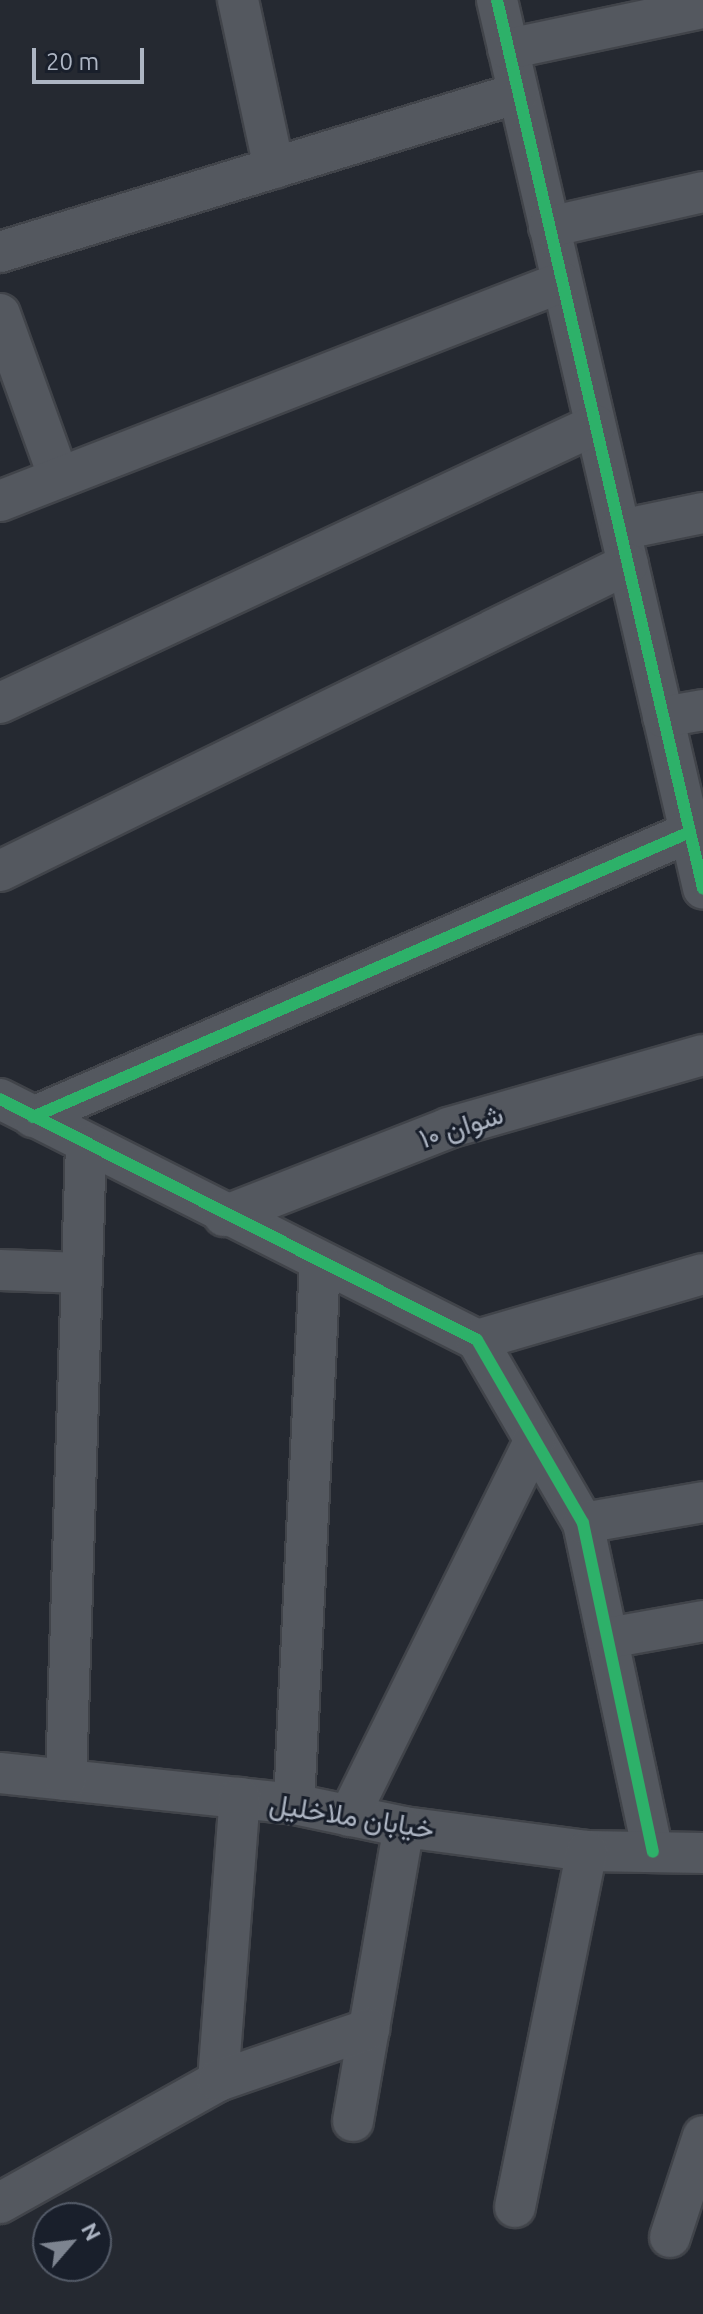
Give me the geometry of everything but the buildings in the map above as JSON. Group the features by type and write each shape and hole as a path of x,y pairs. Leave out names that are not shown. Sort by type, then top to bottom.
{"street":[{"path":"238,0 274,168"},
{"path":"497,0 703,888"},
{"path":"508,49 703,8"},
{"path":"0,252 518,93"},
{"path":"549,227 703,192"},
{"path":"0,501 562,282"},
{"path":"0,314 59,478"},
{"path":"0,703 595,425"},
{"path":"0,871 624,547 703,513"},
{"path":"663,717 703,710"},
{"path":"16,1108 690,832"},
{"name":"شوان ۱۰","path":"224,1216 448,1128 703,1055"},
{"path":"16,1108 224,1216 477,1340 583,1523 653,1852"},
{"path":"66,1780 86,1145"},
{"path":"294,1804 320,1263"},
{"path":"0,1270 82,1273"},
{"path":"477,1340 703,1274"},
{"path":"349,1816 535,1440"},
{"path":"583,1523 703,1502"},
{"path":"608,1638 703,1621"},
{"name":"خیابان ملاخلیل","path":"0,1773 294,1804 404,1827 587,1851 703,1853"},
{"path":"218,2081 240,1798"},
{"path":"353,2121 404,1827"},
{"path":"515,2207 587,1851"},
{"path":"0,2203 218,2081 369,2029"},
{"path":"703,2136 670,2237 703,2207"}],"cycle path":[{"path":"497,0 703,888"},
{"path":"33,1117 690,832"},
{"path":"0,1099 477,1340 583,1523 653,1852"}]}
